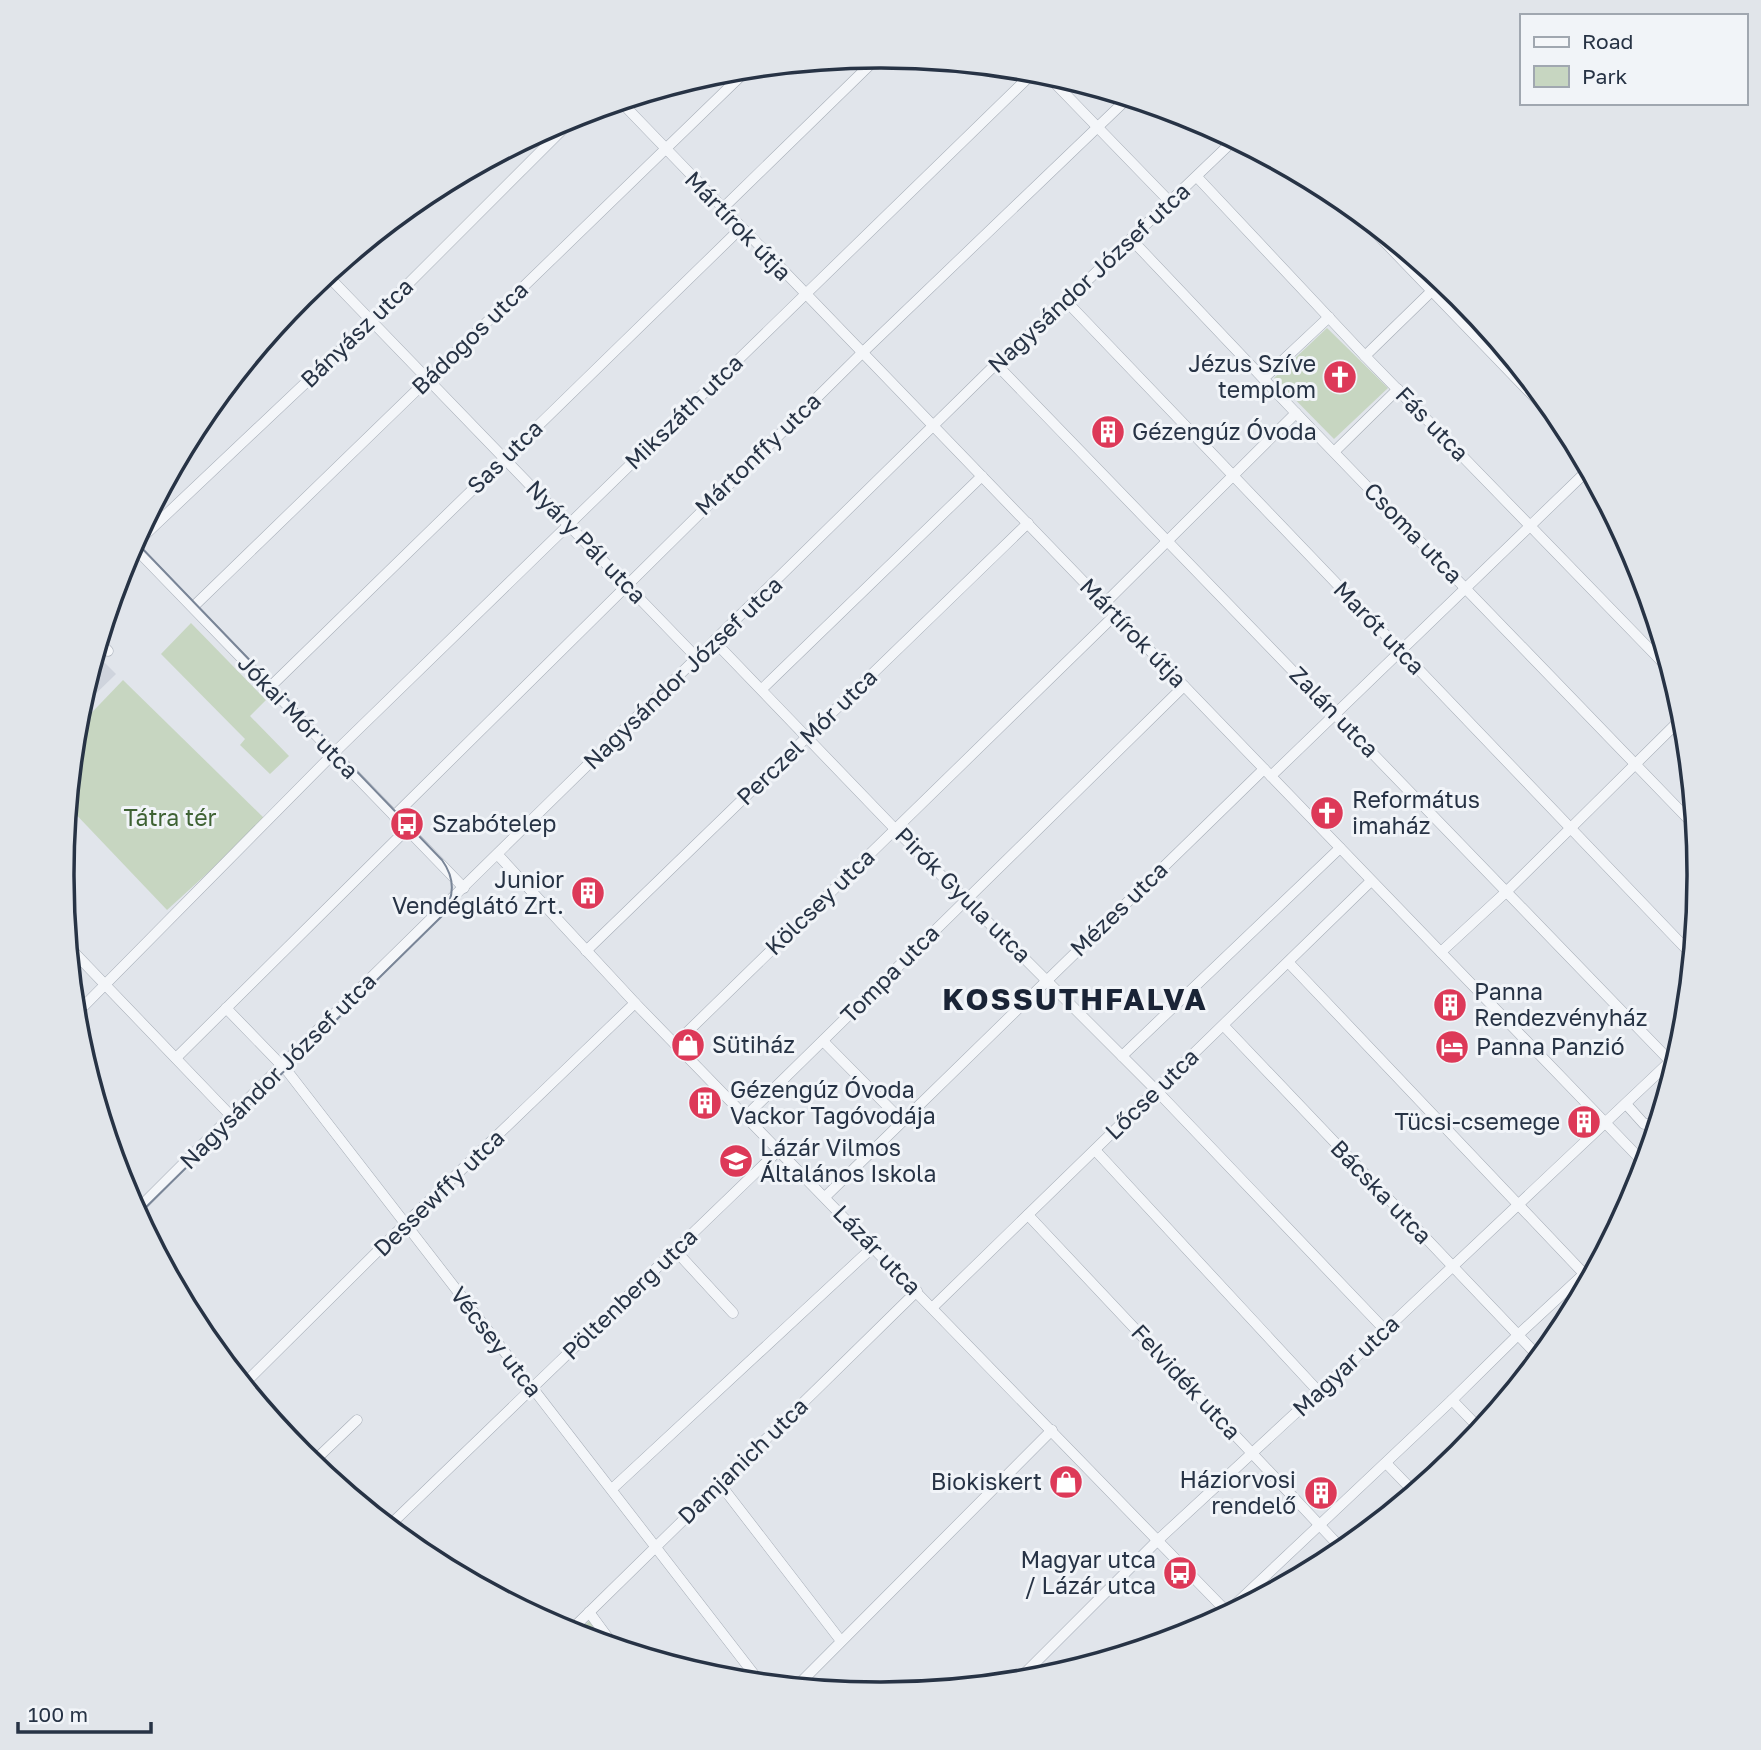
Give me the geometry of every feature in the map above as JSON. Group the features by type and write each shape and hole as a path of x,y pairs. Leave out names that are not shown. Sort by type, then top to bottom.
{"street":[{"path":"722,209 866,69"},
{"name":"Bádogos utca","path":"193,607 735,82"},
{"name":"Mikszáth utca","path":"85,1005 334,753 1024,82"},
{"path":"1061,89 1170,202"},
{"name":"Mártonffy utca","path":"394,816 862,353 1120,105"},
{"name":"Mártírok útja","path":"628,109 1636,1155"},
{"name":"Bányász utca","path":"153,526 372,320 556,137"},
{"name":"Nagysándor József utca","path":"144,1203 996,364 1227,147"},
{"name":"Fás utca","path":"1197,177 1365,356 1657,656"},
{"name":"Sas utca","path":"270,687 741,228"},
{"name":"Csoma utca","path":"1132,239 1685,817"},
{"path":"1404,262 1514,376"},
{"name":"Nyáry Pál utca","path":"334,282 698,659"},
{"path":"1365,356 1432,290"},
{"name":"Marót utca","path":"1066,301 1684,946"},
{"path":"1264,378 1329,317"},
{"name":"Zalán utca","path":"996,364 1506,892 1667,1052"},
{"path":"1335,451 1398,389"},
{"path":"1105,603 1296,413"},
{"path":"762,689 982,476"},
{"name":"Mézes utca","path":"825,1197 1046,978 1268,772 1337,715 1581,477"},
{"name":"Perczel Mór utca","path":"586,951 1028,523"},
{"name":"Jókai Mór utca","path":"141,553 464,888"},
{"name":"Kölcsey utca","path":"675,1044 1116,614"},
{"name":"Pirók Gyula utca","path":"715,642 895,828 1155,1089 1385,1330"},
{"name":"Tompa utca","path":"746,1116 1184,686"},
{"path":"1441,952 1506,892 1673,726"},
{"path":"176,1058 407,829"},
{"path":"1122,1056 1340,848"},
{"name":"Lázár utca","path":"498,855 635,1003 874,1246 1219,1607"},
{"name":"Lőcse utca","path":"933,1307 1371,881"},
{"path":"78,957 232,1117"},
{"path":"1289,963 1582,1273"},
{"name":"Dessewffy utca","path":"250,1378 405,1224 635,1003"},
{"name":"Vécsey utca","path":"226,1008 282,1065 752,1671"},
{"name":"Bácska utca","path":"1224,1026 1532,1350"},
{"path":"823,1041 902,1121"},
{"name":"Magyar utca","path":"1032,1667 1158,1540 1664,1068"},
{"path":"1626,1104 1644,1124 1647,1124"},
{"name":"Pöltenberg utca","path":"396,1520 779,1150"},
{"path":"1095,1150 1319,1392"},
{"name":"Felvidék utca","path":"1028,1215 1335,1542"},
{"path":"612,1489 874,1246"},
{"path":"675,1250 733,1313"},
{"path":"1248,1593 1452,1401 1518,1335 1572,1289"},
{"name":"Damjanich utca","path":"578,1623 917,1291"},
{"path":"1452,1401 1473,1422"},
{"path":"320,1455 357,1420"},
{"path":"805,1678 1052,1430"},
{"path":"1386,1463 1408,1486"},
{"path":"720,1484 841,1641"},
{"path":"589,1612 604,1632"}],"shaded area":[{"path":"103,661 116,674 94,695"}],"green space":[{"path":"1327,328 1388,388 1334,439 1274,378"},
{"path":"191,623 266,700 250,716 289,756 270,774 240,745 245,739 161,654"},
{"name":"Tátra tér","path":"123,680 266,820 167,910 76,814 90,715"}],"tram line":[{"path":"143,549 442,860 452,888 442,916 146,1207"}],"place":[{"name":"Jézus Szíve templom","path":"1340,377"},
{"name":"Gézengúz Óvoda","path":"1108,432"},
{"name":"Református imaház","path":"1327,813"},
{"name":"Szabótelep","path":"407,824"},
{"name":"Junior Vendéglátó Zrt.","path":"588,893"},
{"name":"Panna Rendezvényház","path":"1450,1005"},
{"name":"Sütiház","path":"688,1045"},
{"name":"Panna Panzió","path":"1452,1047"},
{"name":"Gézengúz Óvoda Vackor Tagóvodája","path":"705,1103"},
{"name":"Tücsi-csemege","path":"1584,1122"},
{"name":"Lázár Vilmos Általános Iskola","path":"736,1161"},
{"name":"Biokiskert","path":"1066,1482"},
{"name":"Háziorvosi rendelő","path":"1321,1493"},
{"name":"Magyar utca / Lázár utca","path":"1180,1573"}],"district":[{"name":"KOSSUTHFALVA","path":"1075,1000"}]}
